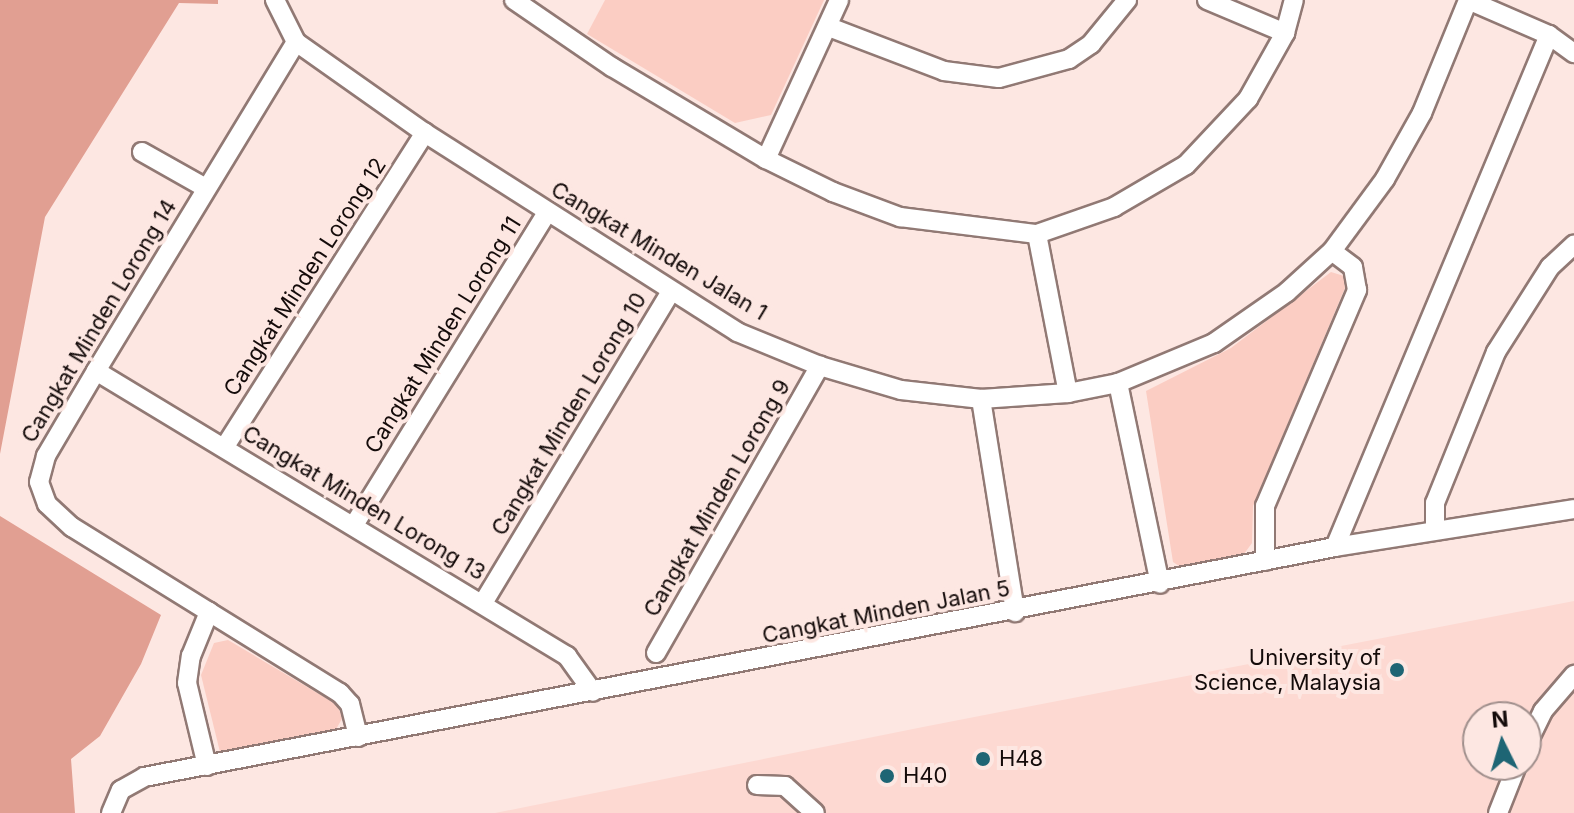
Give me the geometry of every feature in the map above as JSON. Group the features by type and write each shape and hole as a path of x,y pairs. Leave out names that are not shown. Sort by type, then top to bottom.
{"street":[{"name":"Cangkat Minden Jalan 1","path":"275,0 296,42 425,133 737,332 820,366 901,390 981,399 1068,393 1118,383 1214,343 1287,292 1332,251 1385,179 1422,113 1468,0"},
{"path":"514,0 550,29 766,159 900,217 1037,234 1114,207 1186,165 1248,99 1285,33 1294,0"},
{"path":"766,159 839,0"},
{"path":"829,27 944,71 999,78 1069,59 1100,34 1127,0"},
{"path":"1207,0 1285,33"},
{"path":"1468,0 1549,35 1574,53"},
{"path":"1335,547 1549,35"},
{"name":"Cangkat Minden Lorong 14","path":"296,42 96,371 46,456 40,472 42,494 72,527 340,693 350,704 358,737"},
{"name":"Cangkat Minden Lorong 12","path":"224,448 425,133"},
{"path":"142,152 206,188"},
{"name":"Cangkat Minden Lorong 11","path":"354,525 547,212"},
{"path":"1037,234 1068,393"},
{"path":"1435,530 1435,503 1496,352 1550,267 1574,245"},
{"path":"1265,561 1265,506 1357,290 1353,267 1332,251"},
{"name":"Cangkat Minden Lorong 10","path":"483,603 671,291"},
{"name":"Cangkat Minden Lorong 9","path":"656,653 820,366"},
{"name":"Cangkat Minden Lorong 13","path":"96,371 567,656 593,692"},
{"path":"1118,383 1160,584"},
{"path":"981,399 1015,612"},
{"name":"Cangkat Minden Jalan 5","path":"111,813 115,796 134,781 1160,584 1335,547 1574,509"},
{"path":"207,766 187,683 191,656 209,612"},
{"path":"1542,713 1574,675"},
{"path":"1498,813 1511,781"},
{"path":"757,785 785,786 815,813"}],"shaded area":[{"path":"0,0 218,0 218,4 179,3 45,217 0,454"},
{"path":"605,0 824,0 771,115 735,123 587,34"},
{"path":"1331,272 1344,276 1345,288 1253,506 1252,543 1241,558 1185,570 1173,562 1146,391 1231,348"},
{"path":"0,516 161,615 141,664 100,736 71,759 75,813 0,813"},
{"name":"University of Science, Malaysia","path":"1574,601 1574,813 495,813 923,727"},
{"path":"228,640 336,704 343,717 335,731 220,752 201,675 214,643"}],"place":[{"name":"University of Science, Malaysia","path":"1397,670"},
{"name":"H48","path":"983,759"},
{"name":"H40","path":"887,776"}]}
